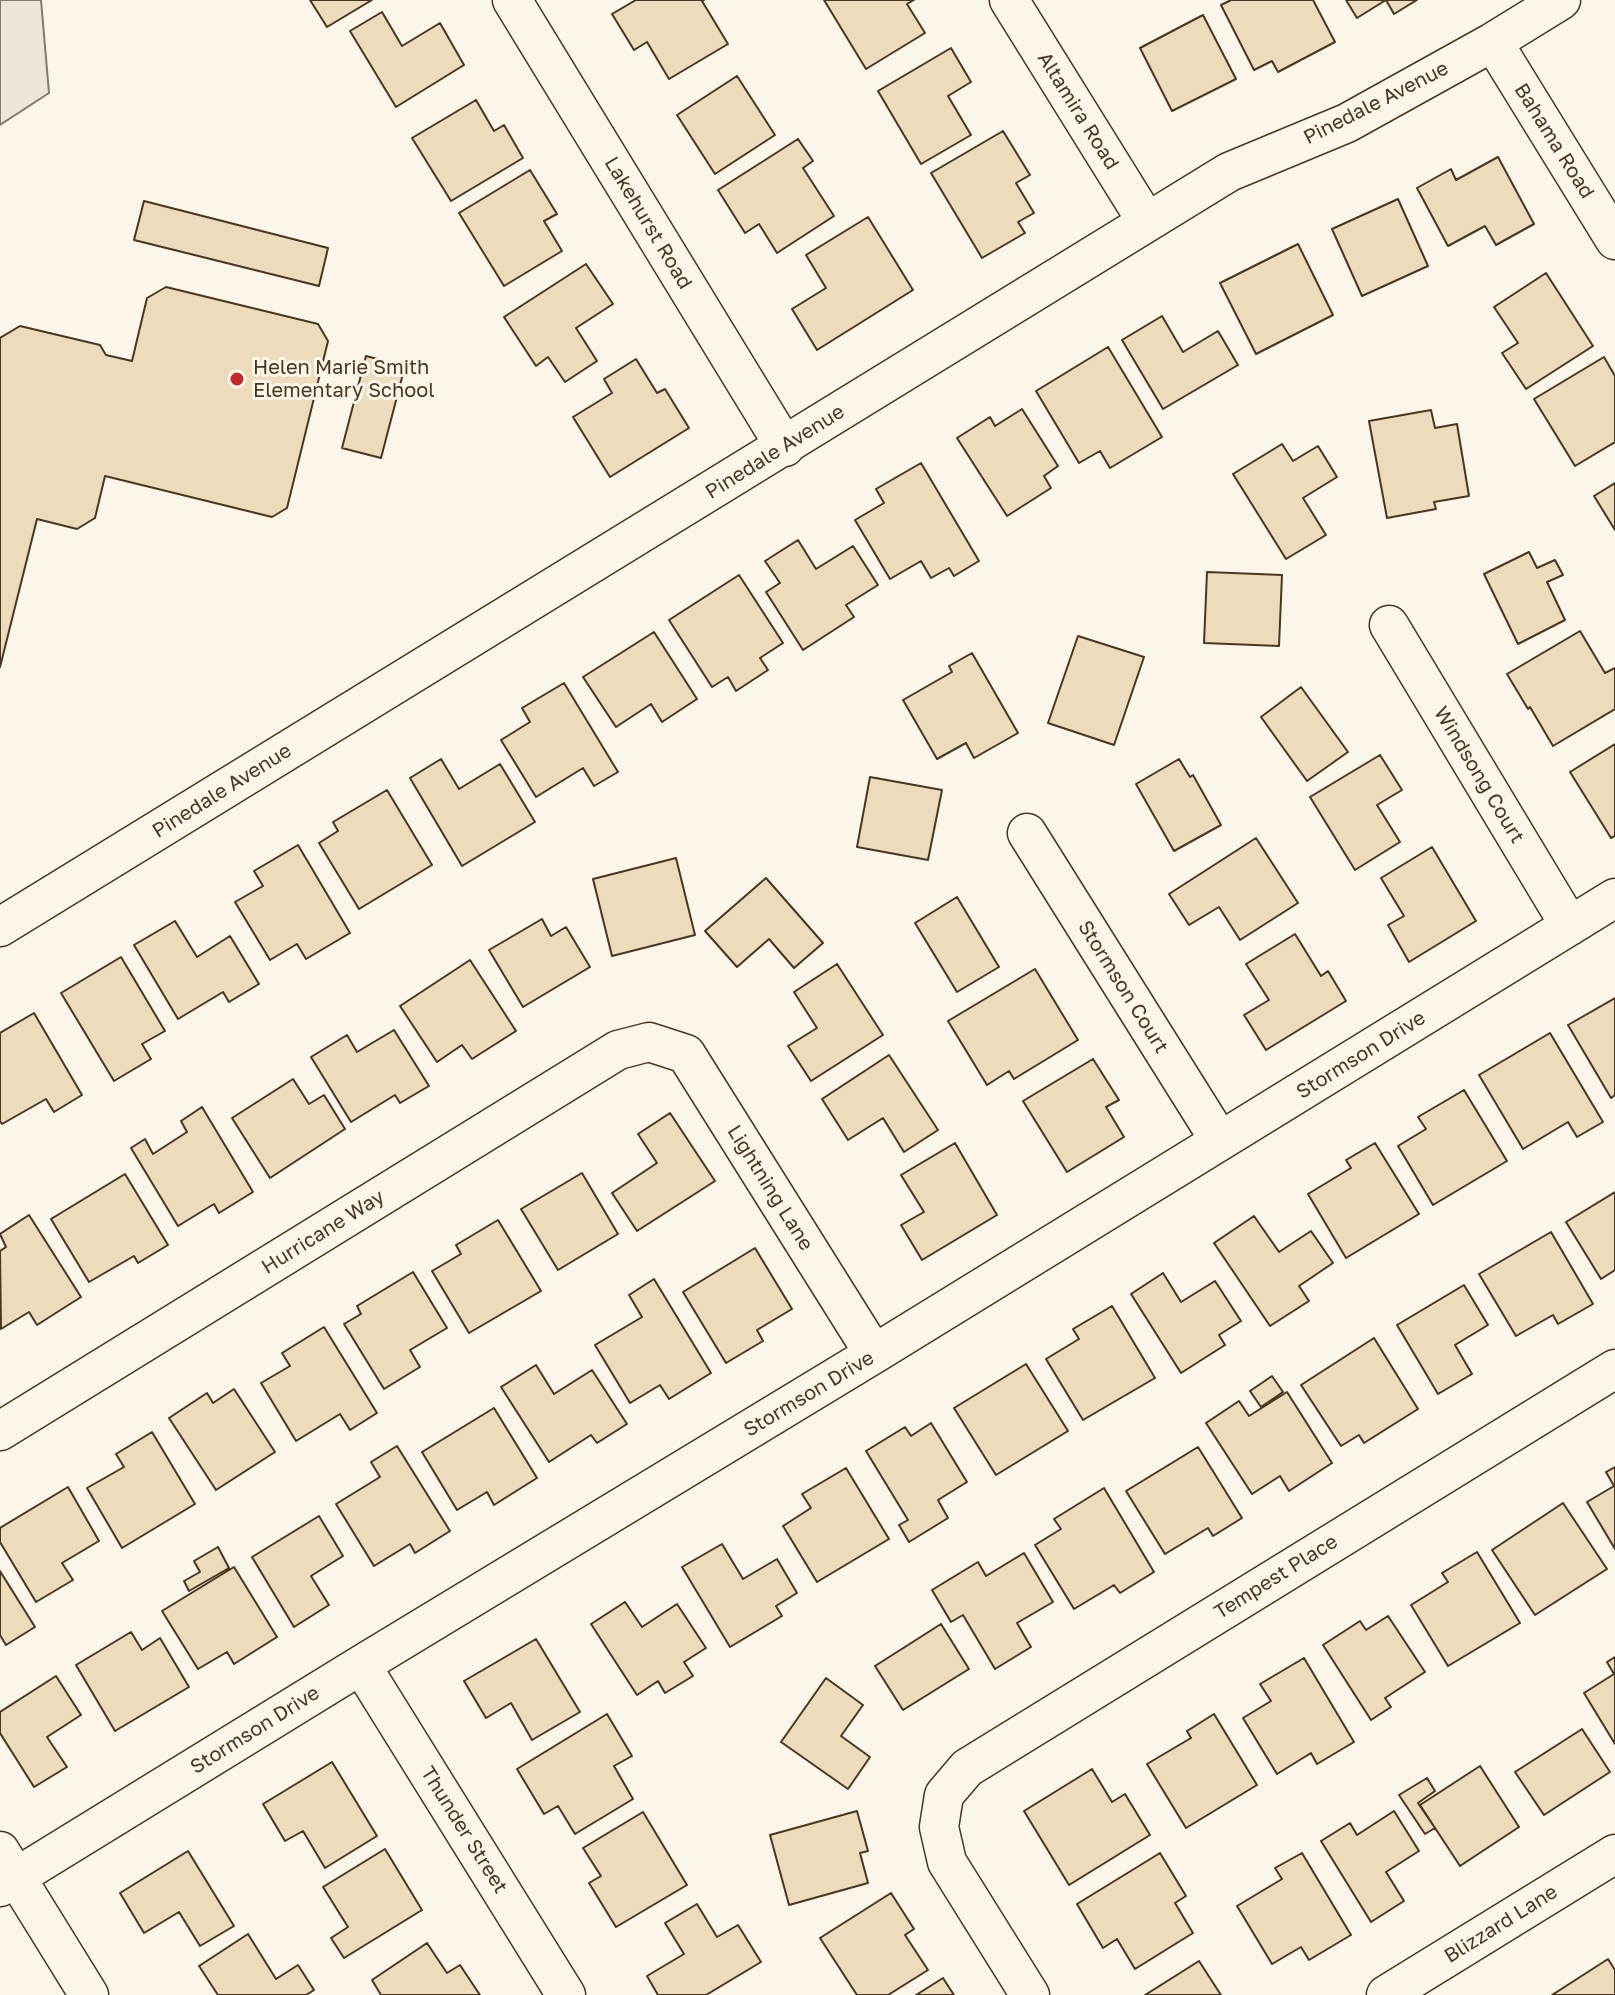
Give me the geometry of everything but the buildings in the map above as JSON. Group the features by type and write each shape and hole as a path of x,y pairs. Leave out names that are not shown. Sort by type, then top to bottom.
{"street":[{"name":"Lakehurst Road","path":"512,0 785,447"},
{"name":"Altamira Road","path":"1009,0 1147,222"},
{"name":"Pinedale Avenue","path":"0,927 1229,172 1347,123 1493,42 1561,0"},
{"name":"Bahama Road","path":"1493,42 1615,240"},
{"name":"Windsong Court","path":"1389,625 1570,926"},
{"name":"Stormson Court","path":"1027,833 1220,1141"},
{"name":"Stormson Drive","path":"5,1871 361,1665 1615,898"},
{"name":"Lightning Lane","path":"649,1042 686,1054 874,1354"},
{"name":"Hurricane Way","path":"0,1431 618,1050 649,1042"},
{"name":"Tempest Place","path":"1030,1995 947,1862 939,1827 944,1795 967,1768 1615,1369"},
{"name":"Thunder Street","path":"361,1665 566,1995"},
{"name":"Blizzard Lane","path":"1386,1995 1615,1854"},
{"path":"5,1871 89,1995"}],"shaded area":[{"path":"0,0 41,0 49,93 0,125"}],"place":[{"name":"Helen Marie Smith Elementary School","path":"237,379"}]}
